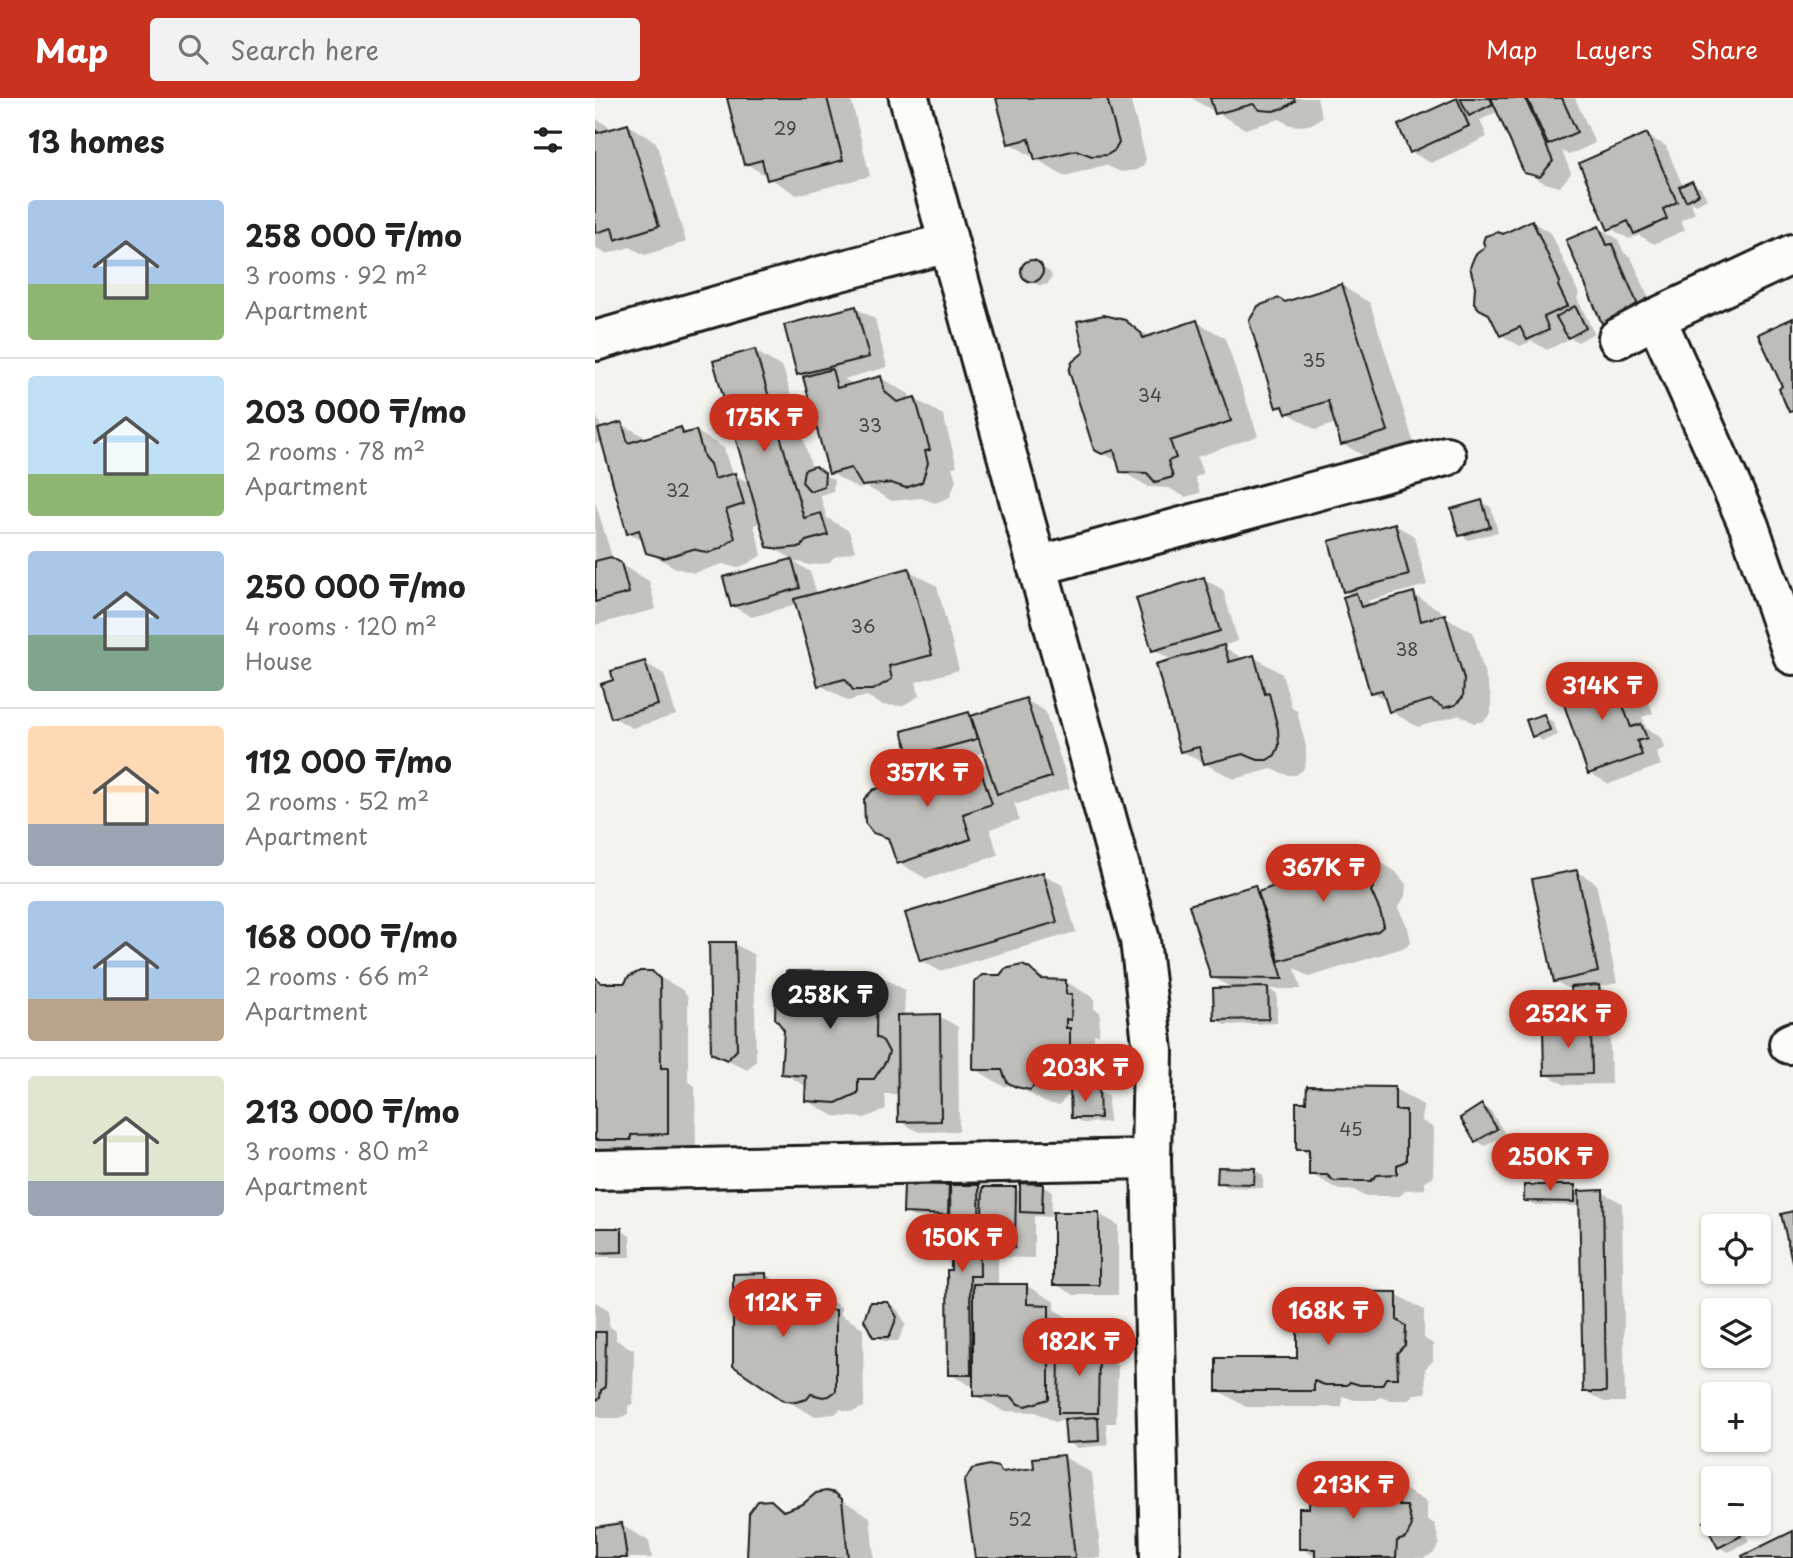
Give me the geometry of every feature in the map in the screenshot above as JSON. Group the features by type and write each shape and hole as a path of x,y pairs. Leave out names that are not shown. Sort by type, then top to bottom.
{"street":[{"path":"909,98 1140,940 1153,1051 1151,1159 1160,1558"},
{"path":"595,341 821,276 948,243"},
{"path":"1618,338 1793,254"},
{"path":"1655,318 1749,526 1793,655"},
{"path":"1037,566 1446,456"},
{"path":"595,1170 1151,1159"}],"building":[{"path":"727,98 827,98 843,160 767,180 762,160 744,165"},
{"path":"996,98 1107,98 1119,143 1115,150 1107,155 1092,156 1076,150 1035,160 1029,139 1008,144"},
{"path":"1210,98 1294,98 1295,101 1273,111 1260,110 1253,104 1215,114"},
{"path":"1457,98 1469,126 1410,153 1398,125"},
{"path":"1460,98 1490,98 1493,104 1469,116"},
{"path":"1491,98 1525,98 1553,161 1540,177 1524,173"},
{"path":"1527,98 1562,98 1577,132 1548,145"},
{"path":"628,124 659,226 615,240 612,228 595,233 595,128 597,133"},
{"path":"1647,133 1677,202 1663,209 1667,219 1634,234 1628,221 1608,230 1579,163"},
{"path":"1692,181 1699,194 1686,201 1679,187"},
{"path":"1532,220 1568,306 1544,317 1549,330 1527,340 1520,327 1500,336 1489,314 1474,303 1475,286 1470,267 1475,255 1485,247 1485,236 1498,232 1503,234"},
{"path":"1599,226 1607,245 1612,244 1640,310 1603,326 1566,240"},
{"path":"1032,260 1040,263 1043,271 1040,279 1032,282 1024,279 1021,271 1024,263"},
{"path":"1342,284 1388,431 1341,445 1328,401 1286,414 1283,406 1276,408 1249,321 1258,306 1279,298 1285,302"},
{"path":"856,306 869,357 797,375 784,325"},
{"path":"1575,306 1586,328 1568,338 1556,317"},
{"path":"1104,315 1125,320 1141,333 1143,338 1197,320 1231,421 1170,441 1176,458 1168,461 1173,477 1155,482 1147,473 1120,472 1114,450 1102,454 1094,450 1069,371 1072,362 1084,352 1077,321"},
{"path":"1793,318 1793,411 1789,412 1779,389 1782,386 1758,334"},
{"path":"755,349 804,518 821,513 828,535 806,541 801,547 767,547 713,361"},
{"path":"832,369 837,388 881,376 885,392 897,402 915,397 930,450 925,451 928,463 922,482 906,488 891,483 862,486 851,468 829,474 803,377"},
{"path":"622,422 628,443 681,427 683,434 696,430 714,479 735,473 744,504 726,510 735,538 708,553 693,549 664,558 646,553 639,530 627,534 598,429"},
{"path":"815,466 825,473 824,486 810,491 802,482 804,470"},
{"path":"1482,500 1490,527 1459,536 1451,509"},
{"path":"1395,523 1409,575 1343,592 1329,541"},
{"path":"611,557 621,563 629,593 595,602 595,561"},
{"path":"792,559 800,588 731,607 723,577"},
{"path":"909,568 932,655 889,666 892,679 873,690 853,690 845,679 818,686 794,599"},
{"path":"1204,577 1220,631 1152,651 1136,598"},
{"path":"1414,592 1421,621 1445,614 1464,679 1463,697 1455,705 1444,708 1431,700 1389,712 1382,690 1370,693 1343,597 1356,593 1361,607"},
{"path":"1224,645 1229,662 1254,655 1265,694 1269,693 1278,729 1279,746 1275,755 1267,760 1258,760 1243,754 1204,764 1199,747 1180,752 1156,664"},
{"path":"645,661 658,705 611,718 601,684 613,680 611,671"},
{"path":"1615,671 1621,686 1628,684 1634,702 1623,706 1631,727 1641,724 1647,738 1637,741 1642,755 1588,774 1559,690"},
{"path":"1026,698 1051,777 997,794 971,716"},
{"path":"969,712 977,739 910,757 902,731"},
{"path":"1544,714 1550,730 1532,737 1526,720"},
{"path":"976,756 992,804 963,814 971,839 897,864 888,838 873,833 865,823 864,799 873,790"},
{"path":"1351,848 1367,853 1378,866 1377,880 1371,891 1384,926 1378,931 1279,961 1258,892 1277,885 1277,878"},
{"path":"1577,870 1598,972 1554,982 1532,879"},
{"path":"1043,872 1057,922 920,961 905,913"},
{"path":"1255,885 1283,979 1211,978 1189,905"},
{"path":"709,942 735,942 737,1050 727,1060 711,1053"},
{"path":"1022,965 1041,979 1066,980 1066,994 1072,994 1071,1020 1066,1019 1066,1028 1070,1028 1070,1054 1065,1054 1064,1066 1042,1066 1041,1079 1030,1090 1007,1082 1002,1070 973,1070 974,982 982,975 1000,975 1005,969"},
{"path":"640,971 652,971 660,979 661,1068 668,1068 668,1134 631,1135 631,1140 595,1140 595,977 601,983 625,983 628,977"},
{"path":"786,971 877,972 876,1037 883,1041 889,1052 874,1079 858,1079 858,1093 836,1103 805,1101 806,1076 781,1074 784,1030 775,1018 776,987 786,980"},
{"path":"1599,985 1602,1013 1573,1016 1570,987"},
{"path":"1268,987 1269,1019 1214,1020 1213,988"},
{"path":"940,1014 941,1121 898,1122 897,1015"},
{"path":"1591,1024 1592,1074 1544,1075 1543,1026"},
{"path":"1307,1086 1395,1087 1395,1110 1406,1110 1406,1161 1397,1165 1397,1174 1377,1175 1371,1181 1334,1181 1327,1175 1309,1175 1309,1150 1296,1150 1296,1102 1306,1102"},
{"path":"1070,1089 1099,1089 1100,1118 1071,1118"},
{"path":"1482,1104 1497,1129 1475,1142 1460,1118"},
{"path":"1218,1167 1255,1168 1254,1184 1217,1183"},
{"path":"1020,1183 1043,1184 1042,1213 1020,1212"},
{"path":"904,1184 949,1185 948,1215 903,1213"},
{"path":"950,1185 979,1185 980,1276 970,1276 971,1375 948,1375 947,1270 951,1270"},
{"path":"1524,1185 1575,1185 1575,1202 1524,1201"},
{"path":"983,1187 1016,1187 1015,1248 981,1247"},
{"path":"1603,1190 1606,1392 1583,1392 1579,1191"},
{"path":"1793,1211 1793,1260 1792,1261 1781,1214"},
{"path":"1053,1212 1099,1212 1099,1285 1053,1285"},
{"path":"595,1228 622,1228 622,1252 595,1253"},
{"path":"766,1273 767,1289 813,1289 814,1310 836,1310 836,1391 829,1396 811,1394 807,1399 796,1402 784,1401 733,1366 733,1274"},
{"path":"973,1284 1027,1284 1027,1304 1049,1305 1049,1399 1026,1406 1018,1404 1012,1397 973,1396"},
{"path":"1306,1291 1397,1292 1397,1320 1406,1326 1405,1345 1397,1353 1398,1378 1386,1378 1382,1385 1350,1382 1347,1385 1325,1385 1314,1381 1314,1391 1216,1391 1216,1358 1297,1358 1297,1311 1306,1311"},
{"path":"870,1302 888,1302 897,1317 889,1337 873,1337 864,1320"},
{"path":"595,1332 606,1332 605,1388 601,1390 600,1398 595,1401"},
{"path":"1070,1340 1088,1340 1099,1355 1098,1413 1058,1413 1059,1353"},
{"path":"1098,1417 1099,1441 1066,1443 1064,1419"},
{"path":"1064,1455 1075,1558 975,1558 964,1482 972,1469 989,1465 998,1467 1002,1472 1034,1468 1033,1458"},
{"path":"1310,1482 1400,1485 1399,1506 1407,1506 1412,1526 1406,1538 1397,1541 1396,1558 1315,1558 1315,1549 1299,1549 1299,1508 1309,1508"},
{"path":"816,1493 835,1493 842,1499 848,1558 747,1558 749,1513 758,1501 771,1500 783,1511 803,1504"},
{"path":"622,1523 627,1558 595,1558 595,1527"},
{"path":"1793,1531 1793,1558 1743,1558 1742,1556"},
{"path":"1712,1536 1741,1536 1718,1548"}]}
